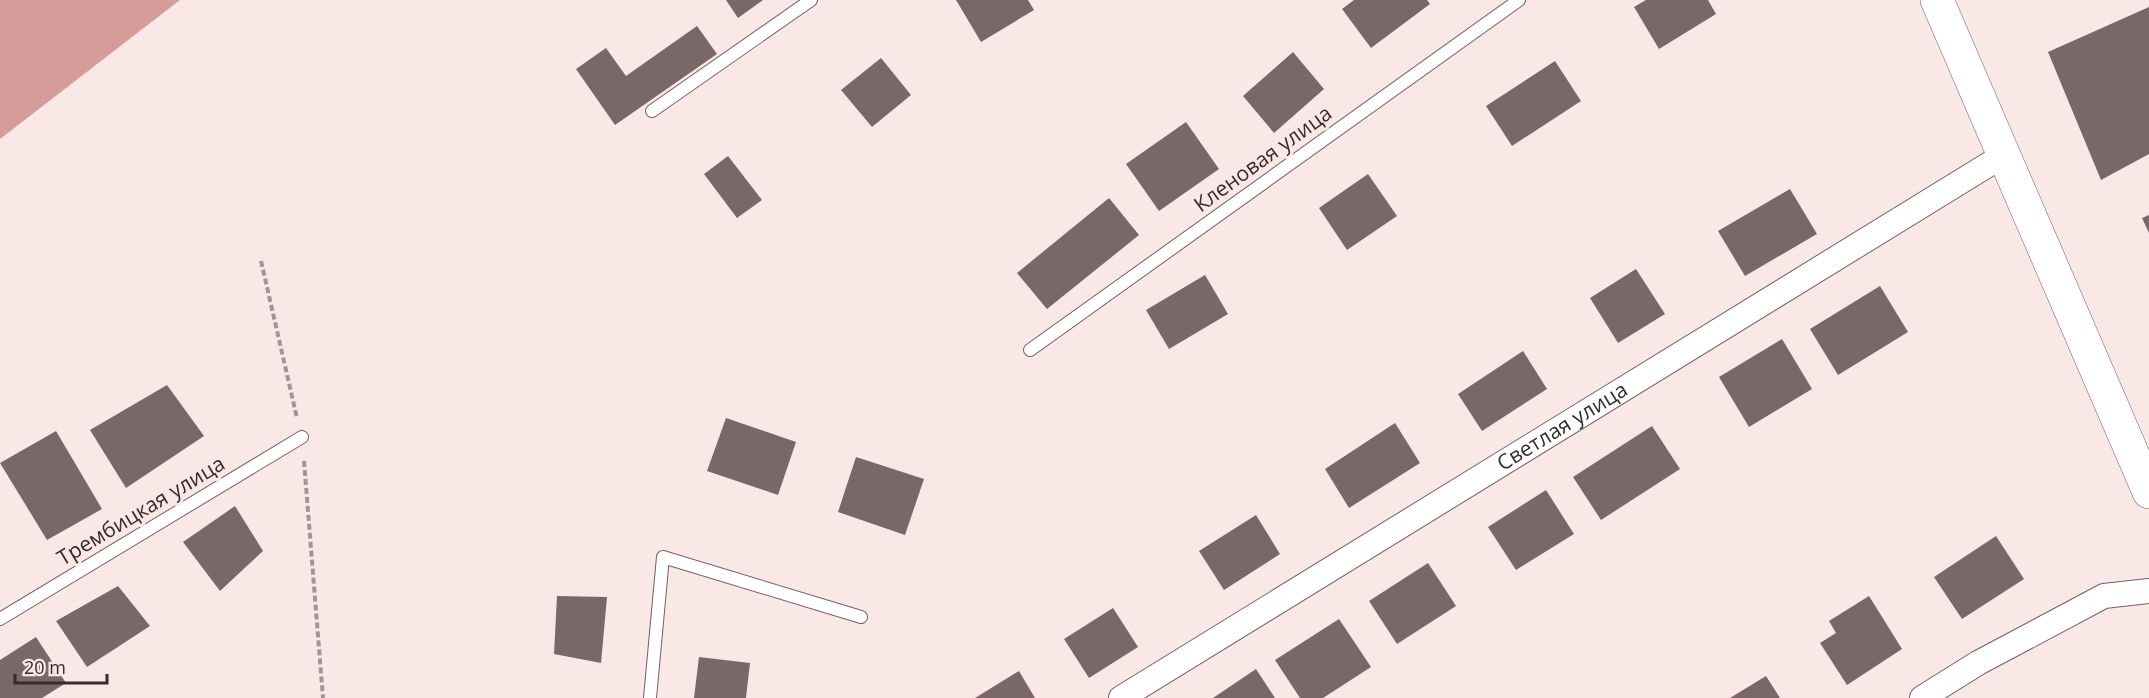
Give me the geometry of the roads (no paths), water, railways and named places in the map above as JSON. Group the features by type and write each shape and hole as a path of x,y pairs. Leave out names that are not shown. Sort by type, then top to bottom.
{"main road":[{"path":"1937,0 2149,492"}],"street":[{"name":"Светлая улица","path":"1121,698 2004,155"},
{"path":"1922,698 1978,663 2104,596 2149,591"}],"lane":[{"path":"652,111 811,0"},
{"name":"Кленовая улица","path":"1030,350 1520,0"},
{"name":"Трембицкая улица","path":"0,619 302,437"},
{"path":"650,698 663,556 861,617"}]}
